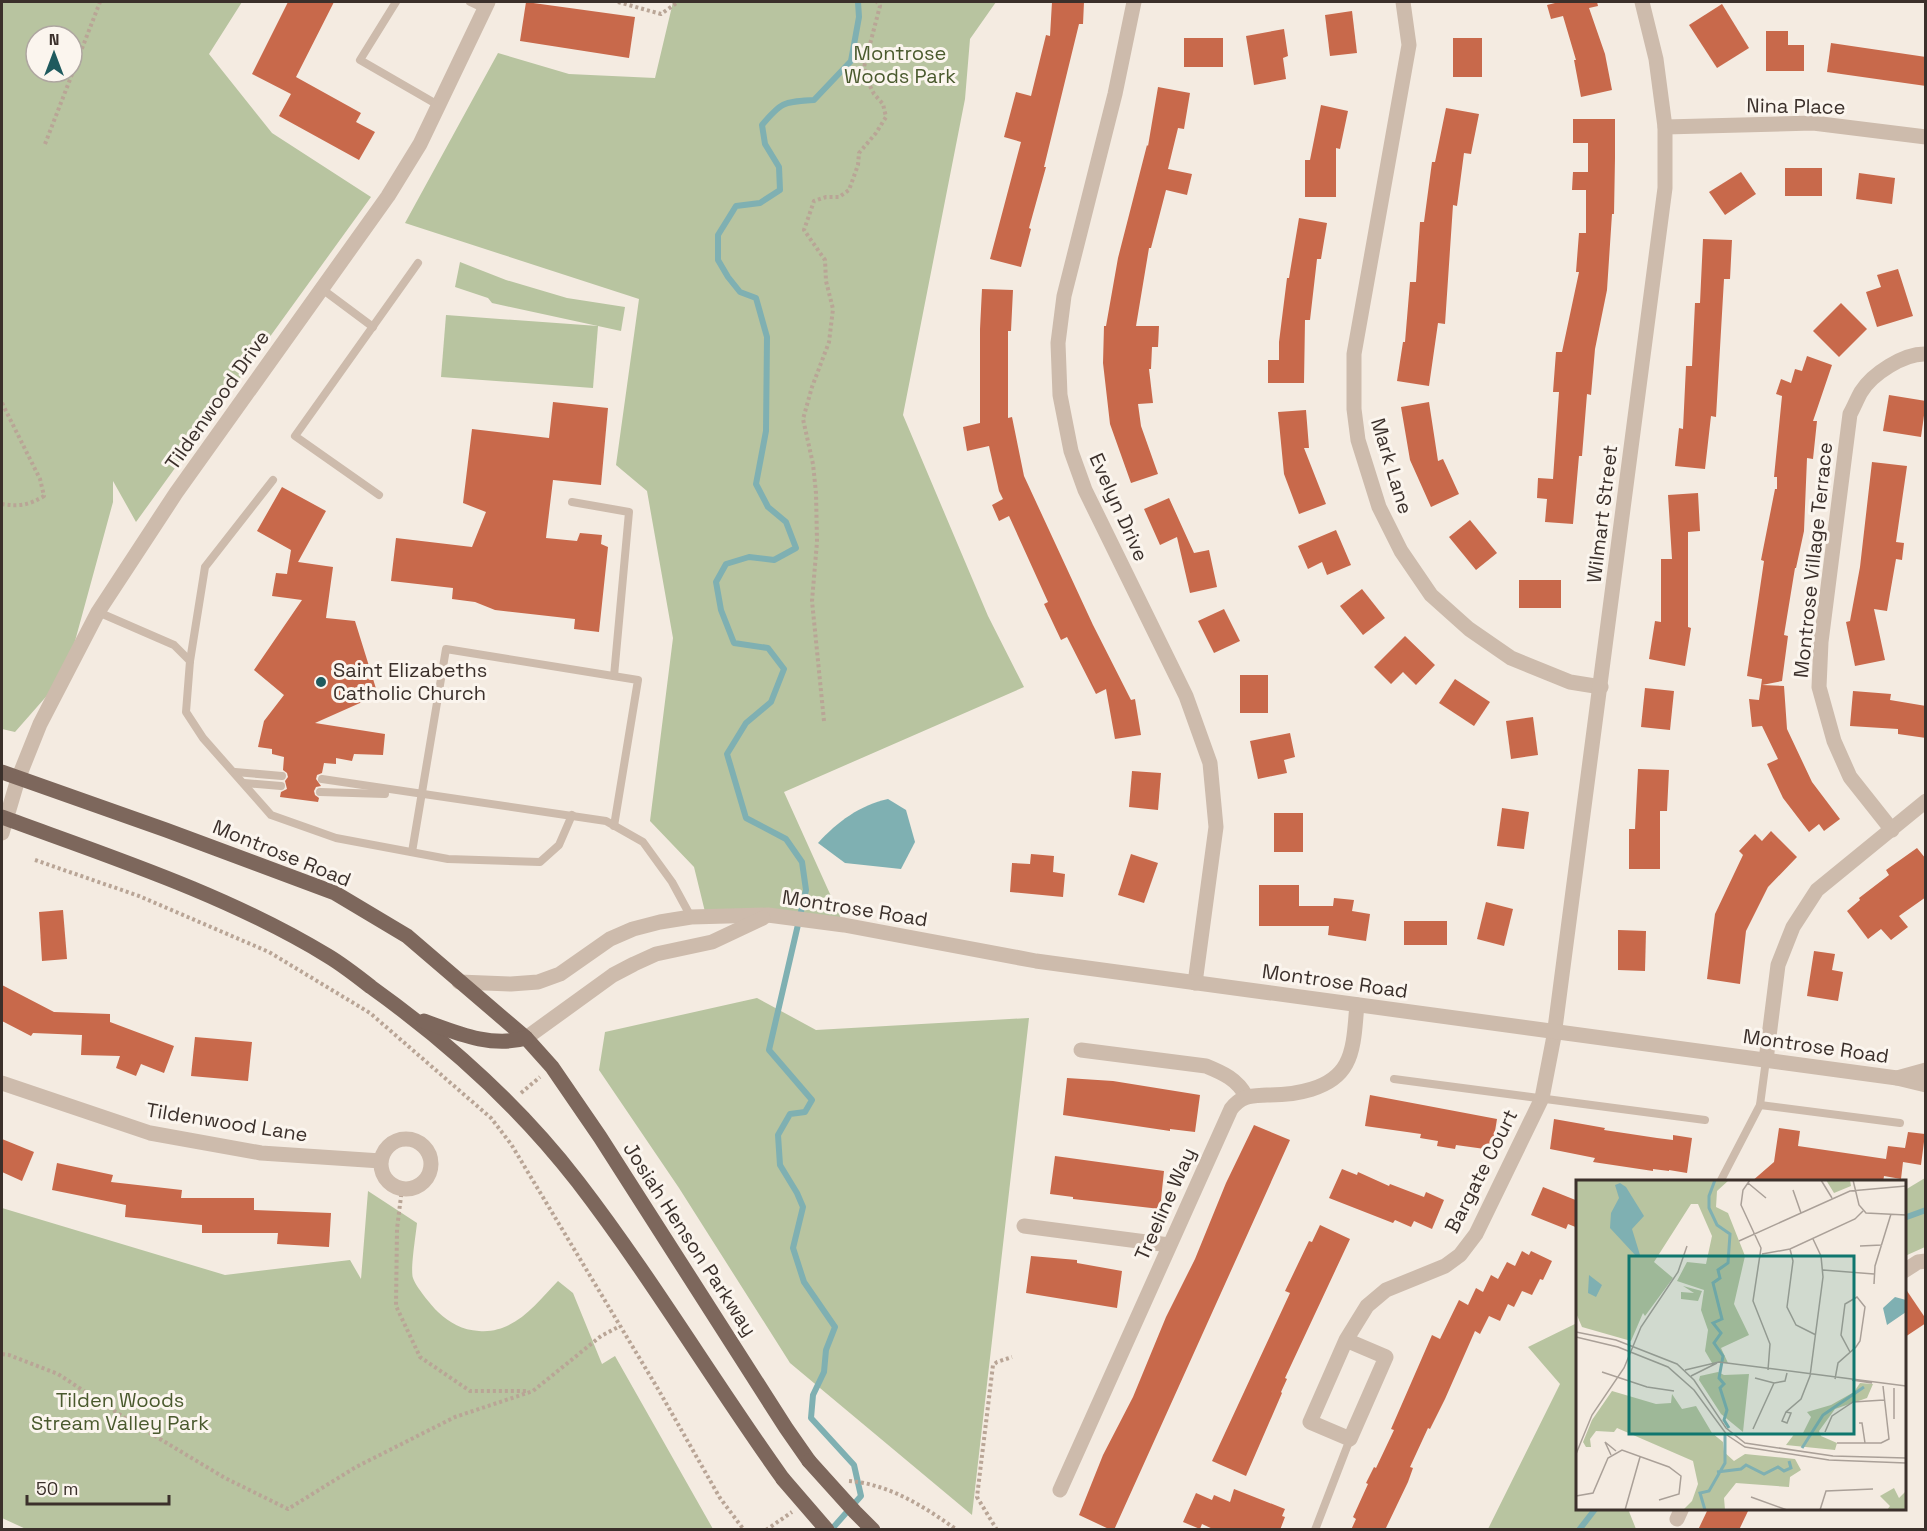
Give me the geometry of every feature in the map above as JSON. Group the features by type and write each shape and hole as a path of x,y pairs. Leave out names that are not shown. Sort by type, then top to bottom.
{"main road":[{"name":"Montrose Road","path":"2,772 334,893 407,936 459,982"},
{"path":"3,823 156,874 247,913 328,956 415,1018 486,1080 531,1127 577,1181 631,1255 783,1479 827,1530"},
{"name":"Josiah Henson Parkway","path":"459,982 526,1038 552,1067 600,1137 780,1419 810,1461 873,1530"},
{"path":"415,1018 477,1039 511,1042 526,1038"}],"street":[{"name":"Evelyn Drive","path":"1134,2 1115,94 1064,296 1058,343 1060,395 1071,451 1085,490 1186,696 1210,764 1216,827 1195,983"},
{"name":"Mark Lane","path":"1403,2 1409,45 1354,354 1354,409 1358,440 1379,507 1401,551 1431,595 1468,629 1512,658 1570,682 1601,687"},
{"name":"Wilmart Street","path":"1555,1031 1665,188 1665,127 1656,59 1642,2"},
{"name":"Tildenwood Drive","path":"3,823 40,724 98,612 176,493 388,195 420,144 486,5"},
{"name":"Nina Place","path":"1665,127 1813,123 1926,136"},
{"name":"Montrose Village Terrace","path":"1892,830 1850,777 1834,741 1819,687 1821,642 1850,414 1862,390 1886,367 1916,354 1926,354"},
{"path":"1766,1060 1778,965 1792,927 1817,890 1926,801"},
{"name":"Montrose Road","path":"526,1038 613,975 634,964 656,954 712,942 768,915"},
{"name":"Montrose Road","path":"459,982 511,984 538,982 560,974 610,939 633,929 691,917 768,915 844,925 1036,962 1897,1078 1926,1085"},
{"path":"1081,1050 1206,1066 1235,1080 1246,1096 1302,1092 1334,1080 1347,1064 1353,1041 1357,1005"},
{"name":"Bargate Court","path":"1350,1439 1310,1422 1346,1340 1367,1306 1386,1290 1445,1266 1460,1256 1476,1234 1542,1098 1555,1031"},
{"name":"Montrose Road","path":"1897,1078 1926,1070"},
{"name":"Tildenwood Lane","path":"2,1083 150,1133 261,1153 381,1161"},
{"name":"Treeline Way","path":"1060,1490 1231,1109 1246,1096"},
{"path":"405,1139 421,1144 427,1150 430,1167 423,1182 416,1187 402,1188 391,1184 385,1177 381,1161 389,1146 405,1139"},
{"path":"1024,1226 1169,1245"},
{"path":"1906,1270 1918,1262 1926,1261"},
{"path":"1346,1340 1386,1357 1350,1439"}],"lane":[{"path":"396,2 360,60 438,105"},
{"path":"470,2 486,5"},
{"path":"379,495 295,436 418,263"},
{"path":"321,289 373,327"},
{"path":"273,480 205,567 190,661 186,712 203,738 271,815 336,838 448,859 540,862 559,845 572,815"},
{"path":"572,502 629,512 614,676"},
{"path":"98,612 174,645 190,661"},
{"path":"412,852 446,648 638,680 614,826"},
{"path":"235,772 282,776"},
{"path":"321,780 606,821 643,842 672,882 691,917"},
{"path":"244,783 281,786"},
{"path":"320,792 421,796"},
{"path":"1721,1180 1760,1105 1766,1060"},
{"path":"1394,1079 1705,1120"},
{"path":"1760,1105 1900,1123"},
{"path":"1315,1530 1350,1439"}],"path":[{"path":"45,144 100,2"},
{"path":"618,2 661,14 678,2"},
{"path":"824,721 812,601 817,542 816,493 813,464 803,419 829,342 833,309 826,280 825,260 804,230 814,201 826,197 839,197 849,190 858,165 859,153 886,117 883,104 867,80 864,67 881,4 877,2"},
{"path":"2,403 40,479 44,496 29,505 2,504"},
{"path":"35,860 139,896 269,952 370,1013 491,1118 511,1144 720,1498 744,1530"},
{"path":"518,1096 541,1076"},
{"path":"402,1188 397,1229 396,1305 420,1357 470,1390 533,1391"},
{"path":"2,1354 58,1374 125,1418 225,1478 288,1509 356,1467 455,1417 533,1391 601,1336 620,1326"},
{"path":"997,1530 977,1497 993,1365 1012,1357"},
{"path":"846,1481 868,1482 924,1505 957,1530"}],"green space":[{"path":"2,2 242,2 209,54 272,133 371,197 136,522 113,481 113,502 66,674 15,732 2,729"},
{"name":"Montrose Woods Park","path":"673,2 996,2 970,39 965,99 903,415 988,616 1024,687 784,792 844,925 707,920 694,867 650,821 673,638 647,491 616,465 639,299 405,223 498,53 569,74 655,78"},
{"path":"460,262 506,280 567,298 625,307 621,331 492,303 488,298 455,287"},
{"path":"446,315 598,326 593,388 441,377"},
{"path":"757,998 816,1030 1029,1018 972,1515 790,1363 679,1188 599,1070 605,1032"},
{"path":"1925,1178 1925,1247 1906,1256 1906,1189"},
{"name":"Tilden Woods Stream Valley Park","path":"368,1191 417,1223 413,1278 420,1291 435,1309 457,1325 479,1331 503,1328 514,1323 533,1308 558,1281 573,1293 602,1364 615,1356 713,1529 28,1530 2,1518 2,1208 225,1275 350,1260 361,1279"},
{"path":"1576,1323 1576,1510 1628,1510 1636,1529 1488,1529 1560,1384 1528,1347"}],"water":[{"path":"888,799 906,810 915,842 901,869 845,863 818,843 850,815 868,805"}],"building":[{"path":"288,2 334,2 296,77 361,113 356,122 375,132 359,160 279,116 291,94 252,74"},
{"path":"526,2 635,17 629,58 520,41"},
{"path":"1052,2 1084,2 1083,24 1079,24 1021,267 990,259 1021,142 1004,137 1016,92 1031,96 1046,35 1050,36"},
{"path":"1559,2 1597,2 1598,6 1589,8 1605,54 1612,90 1581,97 1574,60 1576,60 1563,16 1551,19 1547,5"},
{"path":"1722,4 1749,48 1717,68 1689,25"},
{"path":"1352,11 1357,53 1330,56 1325,15"},
{"path":"1284,29 1288,56 1283,58 1286,79 1254,85 1246,36"},
{"path":"1766,31 1788,31 1788,45 1804,45 1804,71 1766,71"},
{"path":"1184,38 1223,38 1223,67 1184,67"},
{"path":"1453,38 1482,38 1482,77 1453,77"},
{"path":"1831,43 1926,57 1926,86 1827,72"},
{"path":"1158,87 1190,93 1184,129 1178,128 1168,169 1192,174 1187,195 1166,190 1151,248 1149,248 1136,326 1159,326 1158,347 1152,347 1151,369 1149,369 1153,403 1138,404 1141,426 1158,474 1131,483 1110,424 1103,363 1104,326 1106,326 1118,258 1148,146"},
{"path":"1321,105 1348,111 1340,149 1336,148 1336,197 1305,197 1305,160 1310,160"},
{"path":"1446,108 1479,114 1471,154 1464,153 1457,206 1453,205 1445,324 1438,323 1429,386 1397,381 1403,342 1405,342 1410,282 1416,282 1420,222 1424,222 1432,162 1435,162"},
{"path":"1573,119 1615,119 1615,158 1614,214 1612,214 1607,290 1595,349 1591,395 1587,394 1573,524 1545,522 1547,499 1537,498 1538,478 1553,479 1559,392 1553,392 1556,352 1562,352 1579,272 1576,272 1579,233 1586,233 1586,190 1572,190 1573,172 1588,172 1588,143 1573,143"},
{"path":"1785,168 1822,168 1822,196 1785,196"},
{"path":"1741,172 1756,194 1725,215 1709,192"},
{"path":"1859,173 1895,178 1892,204 1856,199"},
{"path":"1299,218 1327,223 1321,259 1317,259 1310,320 1305,320 1304,383 1268,383 1268,360 1279,360 1287,278 1289,278"},
{"path":"1703,239 1732,240 1730,279 1724,279 1716,417 1711,416 1705,469 1675,466 1679,428 1683,429 1686,366 1692,366 1695,303 1700,303"},
{"path":"1898,269 1913,316 1877,327 1866,292 1881,287 1877,275"},
{"path":"982,289 1013,290 1011,331 1008,331 1008,418 1012,417 1024,476 1093,625 1131,700 1135,699 1141,735 1115,739 1106,689 1096,694 1067,637 1061,640 1044,604 1048,602 1009,516 999,521 992,505 1003,499 999,491 989,446 967,451 963,427 980,423"},
{"path":"1841,303 1867,329 1839,357 1813,331"},
{"path":"1807,356 1832,365 1813,421 1817,421 1813,459 1807,458 1804,531 1795,568 1784,635 1788,636 1782,681 1762,685 1784,686 1787,729 1812,782 1840,819 1824,831 1819,824 1809,832 1783,798 1767,764 1778,759 1762,726 1752,727 1749,699 1759,700 1762,679 1747,676 1764,561 1761,560 1775,489 1777,489 1777,477 1774,477 1782,396 1776,394 1781,379 1791,383 1795,369 1802,371"},
{"path":"1889,395 1926,401 1921,437 1883,431"},
{"path":"553,402 608,408 601,485 553,480 546,538 577,541 580,533 602,535 601,544 608,547 599,632 574,629 575,619 495,610 475,602 452,599 453,588 391,581 396,538 472,547 486,512 463,503 472,429 549,438"},
{"path":"1429,402 1438,461 1443,459 1459,494 1431,507 1410,460 1401,407"},
{"path":"1306,410 1309,448 1304,448 1326,504 1299,514 1284,474 1278,412"},
{"path":"1872,462 1907,466 1896,542 1904,543 1902,560 1896,559 1887,611 1874,609 1885,660 1855,666 1846,622 1850,621 1860,567"},
{"name":"Saint Elizabeths Catholic Church","path":"282,487 326,511 298,562 333,567 326,618 355,621 378,695 315,723 385,734 383,755 354,754 352,761 336,758 336,764 324,763 322,773 317,775 316,779 321,786 316,787 314,791 319,798 318,802 280,797 281,792 287,789 285,781 288,777 283,770 284,757 272,754 272,749 258,747 264,721 284,695 254,670 302,600 272,596 276,573 287,574 291,550 257,531"},
{"path":"1698,493 1700,531 1688,532 1688,627 1691,628 1685,666 1649,659 1655,621 1661,622 1661,559 1672,559 1668,495"},
{"path":"1169,498 1194,553 1209,550 1217,587 1190,593 1177,537 1160,545 1144,509"},
{"path":"1470,520 1497,553 1476,570 1449,537"},
{"path":"1336,530 1351,565 1327,575 1322,562 1308,569 1298,546"},
{"path":"1519,580 1561,580 1561,608 1519,608"},
{"path":"1362,589 1385,618 1363,635 1340,606"},
{"path":"1224,609 1240,641 1214,653 1198,621"},
{"path":"1405,636 1435,665 1416,685 1403,672 1391,684 1374,667"},
{"path":"1240,675 1268,675 1268,713 1240,713"},
{"path":"1455,679 1490,702 1474,726 1439,703"},
{"path":"1645,688 1674,691 1670,730 1641,727"},
{"path":"1853,691 1891,694 1890,700 1926,706 1926,738 1898,734 1898,729 1850,726"},
{"path":"1533,717 1538,755 1511,759 1506,721"},
{"path":"1290,733 1295,757 1284,760 1287,773 1258,779 1250,741"},
{"path":"1638,769 1669,770 1667,811 1660,811 1660,869 1629,869 1629,829 1635,829"},
{"path":"1132,771 1161,773 1158,810 1129,807"},
{"path":"1502,808 1529,812 1524,849 1497,846"},
{"path":"1274,813 1303,813 1303,852 1274,852"},
{"path":"1771,831 1797,857 1768,887 1746,931 1740,984 1707,979 1715,914 1743,855 1739,851 1755,834 1762,841"},
{"path":"1917,848 1926,859 1926,897 1899,916 1908,927 1891,940 1881,929 1868,939 1847,911 1860,900 1859,898 1889,875 1886,870"},
{"path":"1031,854 1054,856 1053,872 1065,874 1063,897 1010,892 1012,863 1030,864"},
{"path":"1131,854 1158,863 1144,903 1118,895"},
{"path":"1259,885 1299,885 1299,906 1333,906 1334,898 1354,900 1352,911 1370,914 1366,941 1328,935 1329,926 1259,926"},
{"path":"1486,902 1513,909 1504,946 1477,939"},
{"path":"63,910 67,959 42,961 39,912"},
{"path":"1404,921 1447,921 1447,945 1404,945"},
{"path":"1618,930 1646,931 1645,971 1618,970"},
{"path":"1814,951 1835,954 1832,970 1843,972 1838,1001 1807,996"},
{"path":"2,985 54,1012 110,1014 110,1022 174,1046 164,1073 141,1064 136,1076 116,1068 120,1056 81,1055 82,1035 33,1033 31,1036 2,1021"},
{"path":"195,1037 252,1042 248,1081 191,1076"},
{"path":"1067,1078 1113,1081 1200,1095 1195,1132 1170,1129 1170,1131 1063,1115"},
{"path":"1370,1095 1497,1119 1492,1150 1456,1145 1455,1149 1437,1146 1438,1141 1420,1138 1421,1134 1365,1126"},
{"path":"1554,1119 1657,1138 1673,1140 1673,1135 1692,1138 1687,1173 1653,1169 1653,1171 1593,1162 1595,1158 1550,1149"},
{"path":"1254,1125 1290,1140 1114,1530 1111,1530 1079,1515 1103,1455 1133,1397 1166,1317 1195,1259 1226,1183"},
{"path":"1779,1128 1800,1131 1798,1146 1886,1159 1888,1146 1905,1148 1908,1132 1925,1134 1921,1165 1903,1162 1901,1179 1884,1176 1883,1180 1753,1180 1774,1162"},
{"path":"2,1139 34,1152 22,1181 2,1172"},
{"path":"1055,1156 1164,1171 1160,1209 1073,1199 1073,1197 1050,1194"},
{"path":"57,1163 113,1175 111,1182 182,1190 181,1198 254,1198 254,1210 331,1213 329,1247 277,1244 278,1233 202,1233 202,1225 125,1217 126,1205 52,1190"},
{"path":"1342,1169 1357,1175 1358,1172 1389,1186 1390,1184 1424,1197 1426,1192 1444,1200 1432,1229 1414,1221 1411,1227 1395,1220 1393,1223 1329,1198"},
{"path":"1543,1187 1576,1200 1576,1227 1568,1224 1566,1229 1531,1215"},
{"path":"1320,1225 1350,1239 1285,1378 1287,1379 1282,1393 1246,1476 1212,1461 1290,1293 1285,1291 1309,1241 1312,1242"},
{"path":"1522,1251 1529,1255 1531,1251 1552,1261 1543,1280 1540,1279 1532,1295 1522,1291 1514,1307 1508,1304 1500,1321 1489,1316 1480,1334 1475,1331 1445,1399 1430,1429 1428,1428 1410,1467 1413,1468 1408,1482 1385,1530 1351,1530 1356,1519 1353,1517 1368,1484 1366,1483 1374,1467 1376,1468 1394,1430 1391,1429 1432,1335 1440,1339 1459,1300 1468,1305 1476,1288 1483,1292 1491,1275 1498,1279 1507,1262 1515,1266"},
{"path":"1031,1256 1077,1260 1077,1263 1122,1271 1117,1308 1026,1293"},
{"path":"1906,1289 1926,1319 1926,1323 1906,1336"},
{"path":"1234,1489 1285,1509 1282,1516 1285,1517 1280,1530 1215,1530 1202,1524 1200,1529 1183,1522 1196,1493 1212,1500 1214,1495 1230,1502"},
{"path":"1708,1510 1749,1510 1739,1530 1698,1530"}],"waterway":[{"path":"831,1530 861,1496 854,1465 811,1418 813,1395 824,1372 826,1350 835,1327 804,1282 793,1248 803,1207 780,1165 778,1135 790,1114 805,1112 812,1100 769,1050 806,890 802,862 786,839 746,818 727,754 746,723 771,702 784,669 768,648 734,643 721,610 716,582 726,564 749,557 774,560 796,548 786,522 768,507 756,484 766,431 767,337 756,298 740,292 718,260 718,235 736,206 760,203 780,190 779,167 765,144 762,125 774,111 784,104 814,100 851,61 859,17 858,2"},
{"path":"1906,1217 1926,1210"},
{"path":"1579,1530 1594,1510"}],"place":[{"name":"Saint Elizabeths Catholic Church","path":"321,682"}]}
